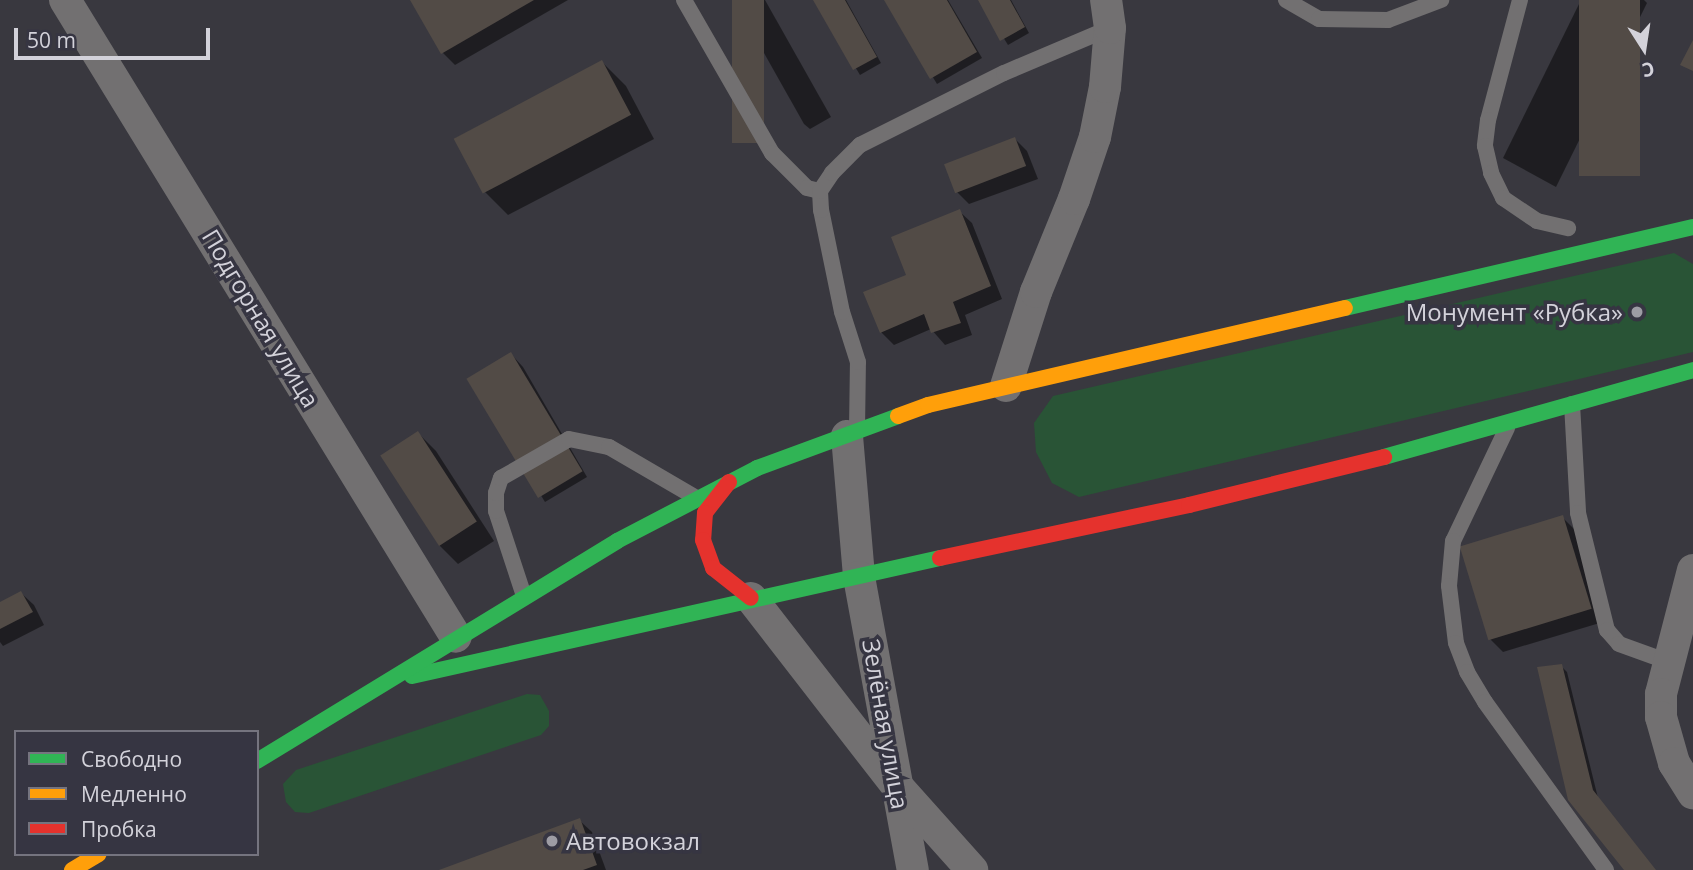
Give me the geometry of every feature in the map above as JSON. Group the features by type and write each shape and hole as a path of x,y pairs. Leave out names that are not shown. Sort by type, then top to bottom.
{"main road":[{"path":"259,760 524,596 757,468 928,405 1691,229"},
{"path":"383,683 751,598 1189,505 1374,460 1693,370"},
{"path":"729,482 705,513 703,540 713,568 751,598"},
{"path":"72,870 96,856"}],"street":[{"name":"Подгорная улица","path":"65,0 456,637"},
{"path":"1006,386 1031,286 1074,199 1095,137 1105,87 1108,14"},
{"name":"Зелёная улица","path":"852,434 859,577 913,870"},
{"path":"1693,569 1661,694 1661,717 1674,763 1693,794"},
{"path":"751,598 897,786 972,870"}],"lane":[{"path":"684,0 772,153 807,188 820,191"},
{"path":"1286,0 1319,19 1388,20 1441,0"},
{"path":"1520,0 1488,120 1485,146 1491,173 1503,198 1537,221 1568,229"},
{"path":"852,434 858,362 842,312 821,209 820,191 832,173 860,145 1003,73 1108,14"},
{"path":"1572,404 1578,513 1607,630 1619,644 1669,662"},
{"path":"1510,422 1453,541 1449,586 1456,643 1485,702 1606,870"},
{"path":"524,596 496,511 496,493 501,478 569,439 610,447 697,499"}],"green space":[{"path":"1674,253 1693,264 1693,352 1079,497 1052,483 1036,452 1034,423 1053,396"},
{"path":"527,694 540,695 549,711 549,726 541,735 309,813 295,812 286,802 283,784 296,770"}],"building":[{"path":"410,0 534,0 441,54"},
{"path":"732,0 764,0 764,143 732,143"},
{"path":"813,0 845,0 877,57 853,70"},
{"path":"884,0 947,0 977,52 930,79"},
{"path":"978,0 1010,0 1025,27 1000,41"},
{"path":"1579,0 1640,0 1640,176 1579,176"},
{"path":"1693,40 1693,71 1680,65"},
{"path":"602,60 631,115 483,194 454,139"},
{"path":"1015,137 1026,166 955,193 944,164"},
{"path":"960,209 991,286 953,302 961,323 931,333 924,314 880,333 863,292 906,275 891,237"},
{"path":"511,352 583,471 538,498 466,379"},
{"path":"418,431 477,522 439,546 380,456"},
{"path":"1563,515 1592,609 1488,640 1460,547"},
{"path":"21,591 33,612 0,629 0,602"},
{"path":"1562,664 1593,790 1656,870 1624,870 1568,800 1537,667"},
{"name":"Автовокзал","path":"580,818 597,865 583,870 439,870"}],"traffic: fast":[{"path":"1345,308 1693,227"},
{"path":"1384,457 1693,370"},
{"path":"259,760 617,541 757,468 898,416"},
{"path":"412,676 940,558"}],"traffic: slow":[{"path":"898,416 928,405 1345,308"},
{"path":"72,870 96,856"}],"traffic: jam":[{"path":"940,558 1189,505 1384,457"},
{"path":"729,482 705,513 703,540 713,568 751,598"}],"place":[{"name":"Монумент «Рубка»","path":"1637,312"},
{"name":"Автовокзал","path":"552,841"}]}
